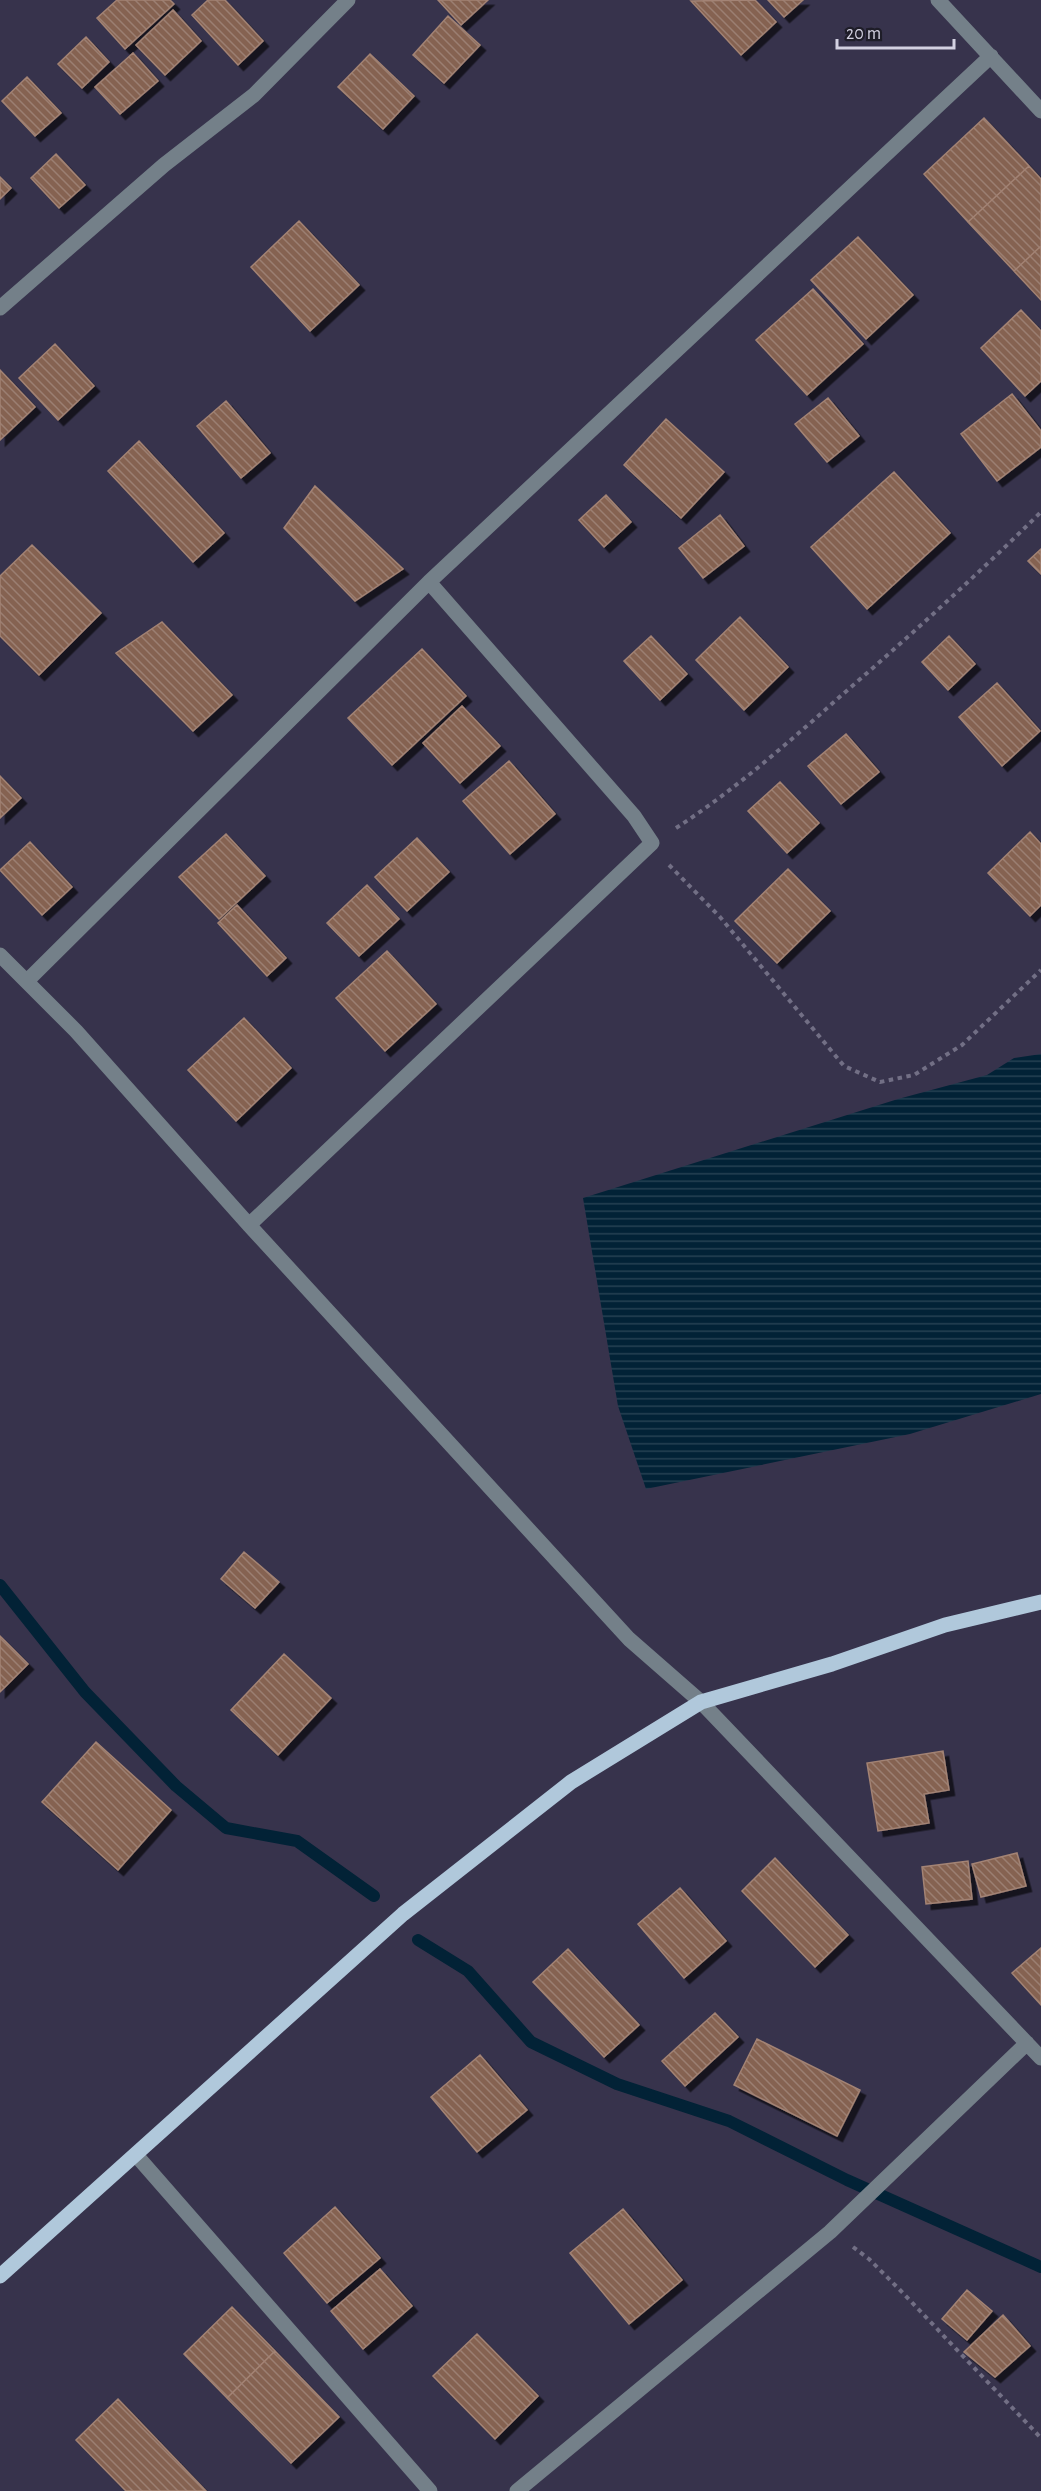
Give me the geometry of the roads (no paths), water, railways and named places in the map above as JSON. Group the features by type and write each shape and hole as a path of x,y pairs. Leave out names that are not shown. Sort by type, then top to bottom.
{"main road":[{"path":"0,2276 403,1914 571,1782 701,1702 832,1664 945,1624 1041,1602"}],"street":[{"path":"0,308 164,165 254,95 348,0"},
{"path":"938,0 1041,111"},
{"path":"27,981 429,582 991,56"},
{"path":"249,1225 652,843 634,816 429,582"},
{"path":"0,955 76,1031 249,1225 629,1639 701,1702 1041,2058"},
{"path":"517,2491 830,2232 1027,2043"},
{"path":"136,2155 430,2491"}],"water":[{"path":"1041,1054 1041,1394 910,1434 646,1489 618,1406 583,1198 898,1099 987,1075 1014,1058"}],"waterway":[{"path":"0,1585 85,1692 176,1786 226,1828 297,1841 374,1896"},
{"path":"418,1940 468,1971 531,2042 617,2084 729,2121 847,2180 1041,2267"}]}
